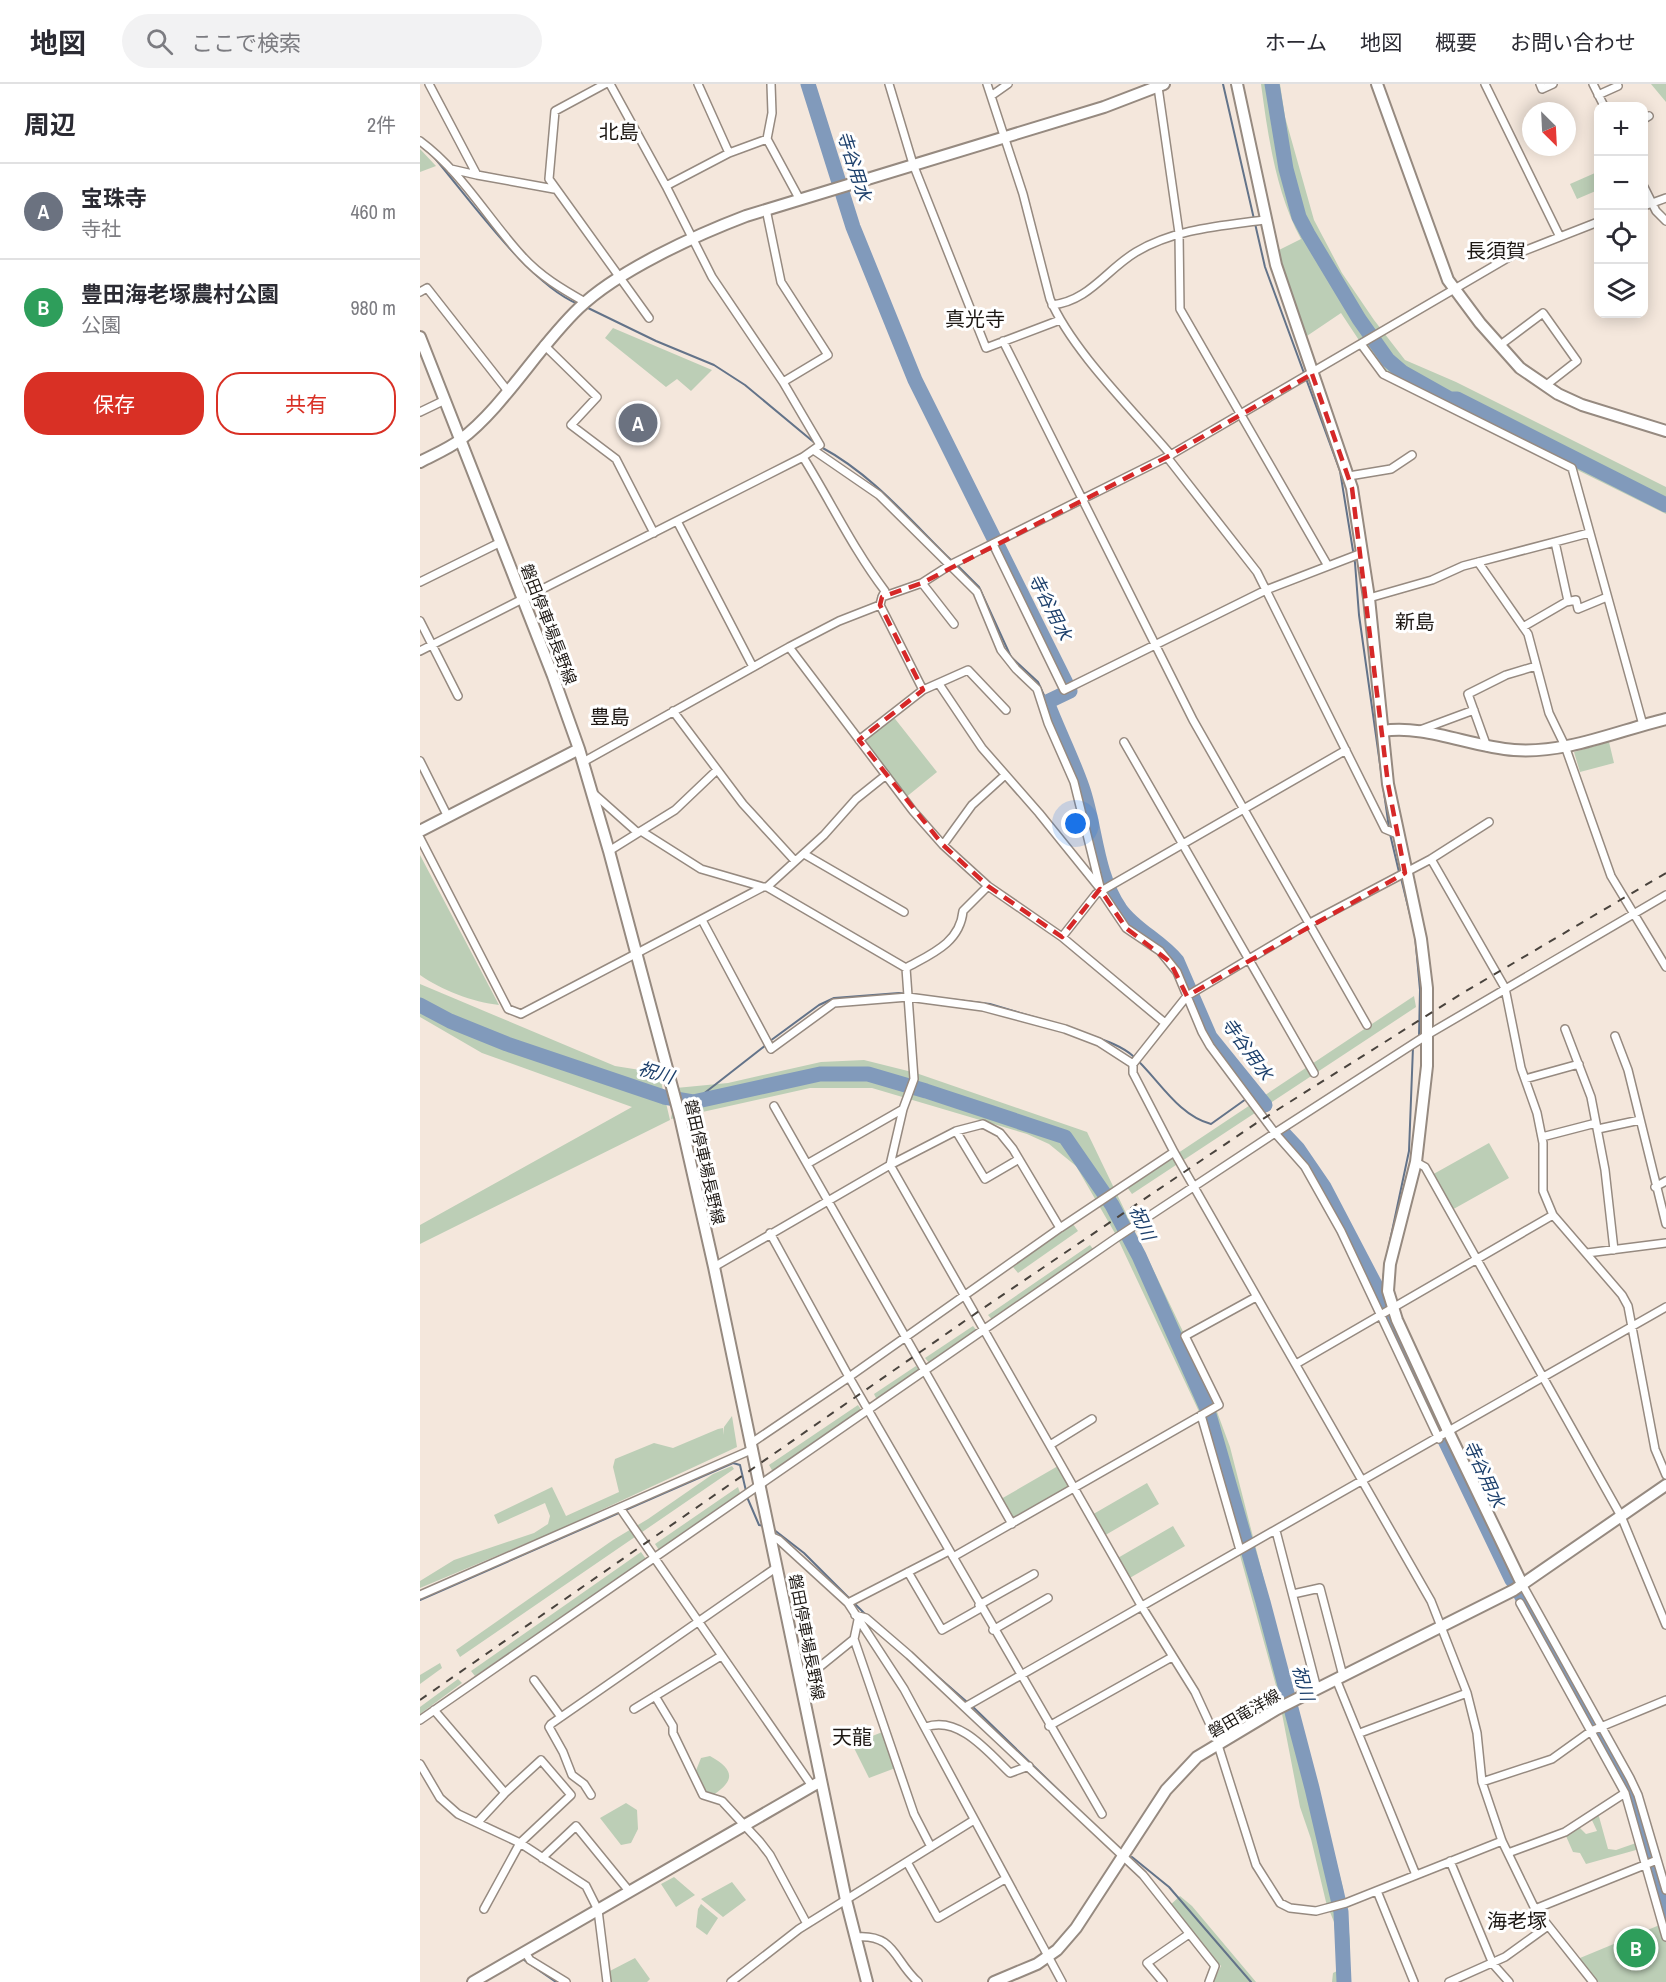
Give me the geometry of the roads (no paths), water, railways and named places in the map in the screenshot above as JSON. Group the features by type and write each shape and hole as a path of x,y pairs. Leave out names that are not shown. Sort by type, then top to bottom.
{"street":[{"path":"429,84 477,175"},
{"path":"605,84 555,111 549,179 649,318"},
{"path":"420,651 804,457 820,445 783,382 728,303 691,239 666,186 610,84"},
{"path":"700,84 729,153"},
{"path":"771,84 772,113 767,139 800,200"},
{"path":"889,84 913,164 986,348 1060,320"},
{"path":"987,84 1005,136 1052,305 1060,320 1169,456 1257,572 1385,829 1397,834"},
{"path":"991,96 1008,84"},
{"path":"1237,84 1264,220 1289,310 1349,476 1369,598 1383,732 1397,834 1422,949 1427,988 1427,1066 1416,1162 1390,1264 1388,1291 1392,1308 1444,1436"},
{"path":"1377,84 1401,155 1453,289 1499,346 1520,368 1545,386 1582,405 1666,431"},
{"path":"1485,84 1559,235"},
{"path":"1540,84 1542,89 1553,84"},
{"path":"1593,84 1602,102"},
{"path":"420,462 460,440 486,416 544,345 582,305 620,278 691,239 766,209 1104,107 1161,85 1179,233 1180,309 1328,566"},
{"path":"1598,95 1618,86"},
{"path":"666,186 729,153 767,139"},
{"path":"420,141 449,169 523,257 550,282 582,305"},
{"path":"449,169 554,189"},
{"path":"1648,195 1666,221"},
{"path":"1648,204 1666,198"},
{"path":"766,209 782,282 828,355 783,382"},
{"path":"1052,305 1078,298 1135,253 1179,233 1264,220"},
{"path":"882,597 922,582 950,565 1169,456 1511,256 1559,235 1594,224"},
{"path":"420,292 427,288 507,390"},
{"path":"1499,346 1543,313 1577,361 1545,386"},
{"name":"磐田停車場長野線","path":"420,337 425,364 445,400 579,749 637,954 678,1111 714,1267 799,1676 817,1783 867,1982"},
{"path":"1003,341 1155,645 1243,809 1367,1025"},
{"path":"1361,344 1383,374 1572,468 1643,725"},
{"path":"544,345 597,397 571,425 616,459 654,533"},
{"path":"420,412 445,400"},
{"path":"815,451 879,495 977,592 1001,650 1016,669 1037,689 1074,782 1101,891"},
{"path":"1349,476 1391,469 1412,455"},
{"path":"804,457 826,493 848,538 885,591 880,605 923,690"},
{"path":"677,521 753,667"},
{"path":"1369,598 1432,580 1478,562 1589,533"},
{"path":"420,582 501,542"},
{"path":"1555,542 1568,602"},
{"path":"993,544 1064,690 1266,590 1362,553"},
{"path":"1478,562 1528,634 1549,713 1565,746 1611,876 1666,967"},
{"path":"922,582 954,624"},
{"path":"1523,627 1568,602 1576,600 1578,609 1607,597"},
{"path":"583,762 789,647 839,621 880,605"},
{"path":"421,624 458,696"},
{"path":"789,647 886,775 943,845 988,886 1062,937 1165,1023"},
{"path":"1487,747 1468,694 1506,675 1536,666"},
{"path":"859,740 923,690 968,670 1006,710"},
{"path":"939,684 982,748 1004,776 1039,813 1101,891 1126,928 1170,962 1210,1046 1275,1133 1305,1167 1341,1231 1380,1316 1522,1584 1638,1795 1666,1890"},
{"path":"1416,732 1474,710"},
{"path":"673,711 742,804 795,861"},
{"path":"1383,732 1395,729 1487,747 1515,750 1565,746 1666,719"},
{"path":"1124,742 1314,1073"},
{"path":"420,831 579,749"},
{"path":"1062,937 1101,891 1346,750"},
{"path":"420,761 448,817"},
{"path":"609,851 675,810 717,770"},
{"path":"420,838 508,1009 520,1014 765,887 804,854 856,799 886,775"},
{"path":"943,845 972,805 1004,776"},
{"path":"592,792 640,832 701,869 765,887 906,968"},
{"path":"1489,822 1431,859 1308,924 1187,996 1133,1064 1135,1080 1174,1152 1431,1601 1467,1693 1477,1733 1482,1782 1502,1841 1535,1909 1593,1982"},
{"path":"804,854 904,912"},
{"path":"1431,859 1505,988 1525,1079 1542,1137 1543,1191 1553,1215 1622,1295 1632,1326 1655,1449 1666,1475"},
{"path":"906,968 944,948 962,924 963,911 988,886"},
{"path":"420,1720 925,1371 1275,1133 1427,1035 1666,895"},
{"path":"702,920 771,1048 834,1003 908,997 983,1007 1065,1029 1099,1042 1133,1064"},
{"path":"906,968 914,1079 903,1109 890,1165 1142,1607 1195,1692 1218,1744 1251,1854 1280,1903 1290,1908 1316,1911 1377,1891 1502,1841"},
{"path":"1565,1029 1579,1064 1597,1126 1614,1250"},
{"path":"1615,1036 1628,1070 1655,1187 1666,1224"},
{"path":"1525,1079 1579,1064"},
{"path":"774,1106 1012,1524"},
{"path":"807,1164 903,1109"},
{"path":"1542,1137 1640,1120"},
{"path":"714,1267 890,1165 956,1131 983,1124 1000,1133 1019,1159 1060,1228"},
{"path":"956,1131 985,1179 1019,1159"},
{"path":"420,1595 620,1508 751,1447 1060,1228 1174,1152"},
{"path":"1416,1162 1425,1167 1621,1516 1666,1625"},
{"path":"1655,1187 1666,1181"},
{"path":"1296,1364 1553,1215"},
{"path":"770,1233 993,1630 1102,1814"},
{"path":"1587,1253 1666,1243"},
{"path":"848,1603 908,1572 1012,1524 1219,1405 1185,1336 1256,1297"},
{"path":"965,1707 1444,1436 1666,1307"},
{"path":"1201,1415 1240,1550"},
{"path":"1050,1445 1092,1419"},
{"name":"磐田竜洋線","path":"994,1982 1049,1956 1076,1928 1180,1773 1197,1757 1277,1709 1443,1627 1522,1584 1666,1485"},
{"path":"473,1982 817,1783 721,1656 620,1508"},
{"path":"1276,1531 1317,1689"},
{"path":"770,1536 778,1540 848,1603 926,1727 1005,1880 1062,1982"},
{"path":"591,1795 584,1784 572,1775 563,1752 549,1727 777,1567"},
{"path":"908,1572 942,1630 1034,1574"},
{"path":"1293,1594 1320,1588 1340,1677 1416,1875"},
{"path":"993,1630 1048,1598"},
{"path":"1520,1603 1625,1793 1666,1937"},
{"path":"857,1617 854,1639 914,1814 931,1847"},
{"path":"857,1617 866,1618 965,1707 1143,1875 1215,1966 1209,1982"},
{"path":"799,1676 818,1669 854,1639"},
{"path":"634,1709 721,1656"},
{"path":"1049,1726 1172,1657"},
{"path":"534,1680 561,1717"},
{"path":"1360,1734 1467,1693"},
{"path":"655,1696 673,1726 673,1733 703,1795 722,1801 770,1855 807,1924"},
{"path":"1482,1782 1552,1759 1591,1731 1666,1700"},
{"path":"434,1710 505,1793"},
{"path":"926,1727 932,1725 961,1730 1010,1773 1029,1766"},
{"path":"478,1822 505,1793 542,1760 571,1795 520,1844 484,1909"},
{"path":"420,1764 440,1798 458,1814 520,1844 586,1886 598,1910 607,1982"},
{"path":"1508,1853 1565,1832 1625,1793"},
{"path":"731,1982 807,1924 974,1820"},
{"path":"542,1858 576,1826 629,1892"},
{"path":"1535,1909 1657,1860"},
{"path":"1450,1861 1493,1964 1509,1982"},
{"path":"907,1862 938,1918 1005,1880"},
{"path":"1377,1891 1414,1982"},
{"path":"1449,1982 1493,1964 1548,1926"},
{"path":"1163,1982 1147,1963 1189,1934"},
{"path":"855,1937 870,1936 881,1940 893,1949 909,1974 918,1982"},
{"path":"525,1952 530,1960 566,1982"}],"waterway":[{"name":"寺谷用水","path":"808,84 853,227 915,380 1070,691 1047,702 1087,802 1105,880 1126,916 1177,961 1210,1037 1265,1105"},
{"path":"1223,84 1265,267 1340,471 1355,563 1359,615 1389,828"},
{"path":"1272,84 1286,169 1299,217 1359,319 1388,360 1402,372 1450,399 1457,399 1666,505"},
{"path":"420,145 433,156 520,260 559,294 578,304"},
{"path":"586,307 656,341 714,365 745,385 816,444"},
{"path":"821,447 858,471 906,514 952,561"},
{"path":"956,564 979,587 1011,657 1038,682 1047,702"},
{"path":"1390,834 1399,872"},
{"path":"1401,878 1415,935 1420,990 1419,1037"},
{"path":"770,1041 819,1005 834,998 899,993 990,1004 1051,1022"},
{"name":"祝川","path":"420,1005 450,1021 507,1044 664,1097 693,1102 820,1074 868,1074 1065,1137 1112,1205 1139,1256 1208,1411 1263,1602 1312,1788 1341,1912 1344,1982"},
{"path":"1090,1035 1129,1052 1188,1113 1211,1124 1246,1099"},
{"path":"693,1102 766,1045"},
{"path":"1387,1255 1409,1151 1413,1047"},
{"name":"寺谷用水","path":"1282,1132 1298,1149 1324,1187 1381,1296 1440,1430 1512,1580"},
{"path":"1381,1296 1384,1272"},
{"path":"420,1600 733,1463 740,1465 746,1491"},
{"path":"747,1497 759,1525 764,1526"},
{"path":"773,1529 804,1553 867,1616"},
{"name":"寺谷用水","path":"1521,1595 1630,1788 1666,1913"},
{"path":"920,1661 967,1702"},
{"path":"972,1706 1082,1813"},
{"path":"1132,1857 1169,1887 1251,1982"},
{"path":"524,1960 556,1982"}],"railway":[{"path":"420,1700 982,1309 1258,1122 1461,994 1666,873"}],"place":[{"name":"宝珠寺","path":"638,423"},
{"name":"豊田海老塚農村公園","path":"1636,1948"}],"district":[{"name":"北島","path":"619,132"},
{"name":"長須賀","path":"1496,251"},
{"name":"真光寺","path":"975,319"},
{"name":"新島","path":"1415,622"},
{"name":"豊島","path":"610,717"},
{"name":"天龍","path":"852,1737"},
{"name":"海老塚","path":"1517,1921"}]}
